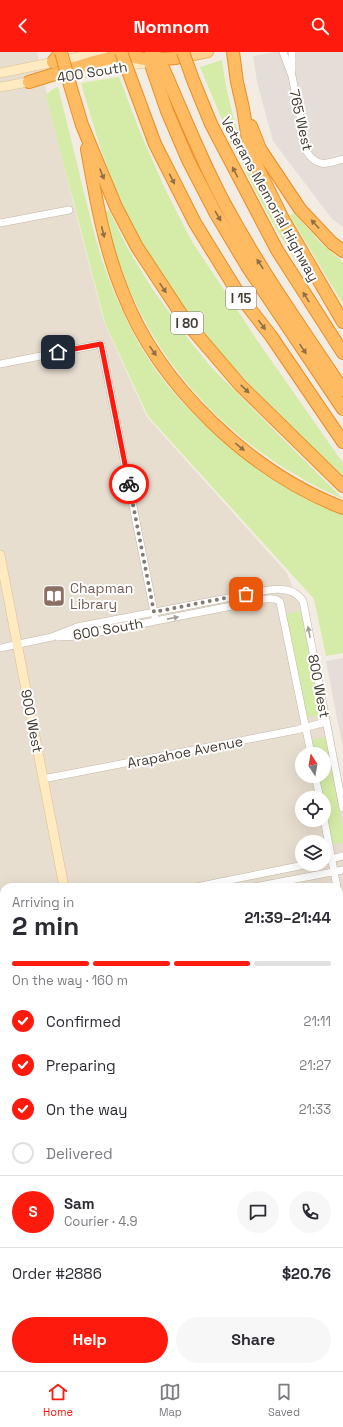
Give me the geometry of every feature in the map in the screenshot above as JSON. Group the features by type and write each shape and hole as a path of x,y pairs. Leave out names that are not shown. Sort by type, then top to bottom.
{"highway":[{"path":"233,52 250,152 283,219 343,322"},
{"path":"29,82 126,53 135,58 180,55"},
{"name":"I 15","path":"126,53 155,144 195,223 240,296 271,336 343,442"},
{"name":"I 80","path":"59,55 82,125 116,207 146,262 187,323 240,385 343,486"},
{"name":"Veterans Memorial Highway","path":"180,55 193,80 211,124 278,250 343,353"},
{"path":"154,57 227,209 255,257 343,390"},
{"path":"154,57 167,111 188,160 216,214 247,266 343,409"},
{"path":"243,108 260,149 300,209 332,243 343,251"},
{"path":"82,125 102,231 123,295 150,346 175,381 211,421 243,449 287,480 343,508"}],"main road":[{"name":"400 South","path":"0,73 59,55 103,52"},
{"path":"180,55 208,52"},
{"name":"400 South","path":"0,87 154,57"},
{"name":"900 West","path":"0,555 63,883"}],"street":[{"name":"765 West","path":"282,52 292,76"},
{"name":"765 West","path":"292,52 292,76 306,152 315,162 324,163 343,159"},
{"path":"0,223 69,210"},
{"path":"0,364 101,344 156,621"},
{"name":"800 West","path":"269,590 281,588 291,590 298,594 303,601 343,808"},
{"name":"600 South","path":"52,637 77,627 269,590"},
{"name":"600 South","path":"0,648 52,637 79,636 271,599 276,599 280,602"},
{"name":"800 West","path":"280,602 310,747"},
{"name":"Arapahoe Avenue","path":"43,779 306,728 326,722"},
{"path":"326,827 336,883"},
{"path":"332,859 343,856"},
{"path":"220,883 295,867"},
{"path":"271,872 273,883 343,870"}],"shaded area":[{"path":"0,52 37,52 104,322 147,417 287,573 317,651 343,787 343,883 0,883"},
{"path":"274,52 343,52 343,227 332,219 273,141 257,82 253,56"},
{"path":"343,658 343,749 326,661"}],"green space":[{"path":"222,60 233,115 241,141 261,189 300,262 298,264 269,217 244,168 200,67"},
{"path":"119,77 140,132 165,189 191,240 259,343 343,463 343,479 232,366 201,331 172,294 147,255 117,192 94,127 81,83"},
{"path":"58,87 103,264 127,321 153,366 191,412 230,448 251,464 296,492 343,515 343,653 326,656 314,599 148,416 105,323 46,95"},
{"path":"109,210 128,249 153,290 189,340 211,367 343,499 307,481 272,460 240,436 211,410 185,380 161,348 141,313 124,276 115,253 104,213"},
{"path":"294,213 321,243 343,262 343,304 290,216"},
{"path":"301,611 321,712 318,715 309,717 306,716 286,614"},
{"path":"325,737 327,747 312,747 311,740"},
{"path":"331,767 343,827 343,843 331,844 331,835 329,835 328,827 331,827 331,791 321,791 319,783 331,783"}],"way so far":[{"path":"129,484 154,612 246,594"}],"place":[{"name":"Chapman Library","path":"54,596"}],"route":[{"path":"58,352 101,344 129,484"}]}
